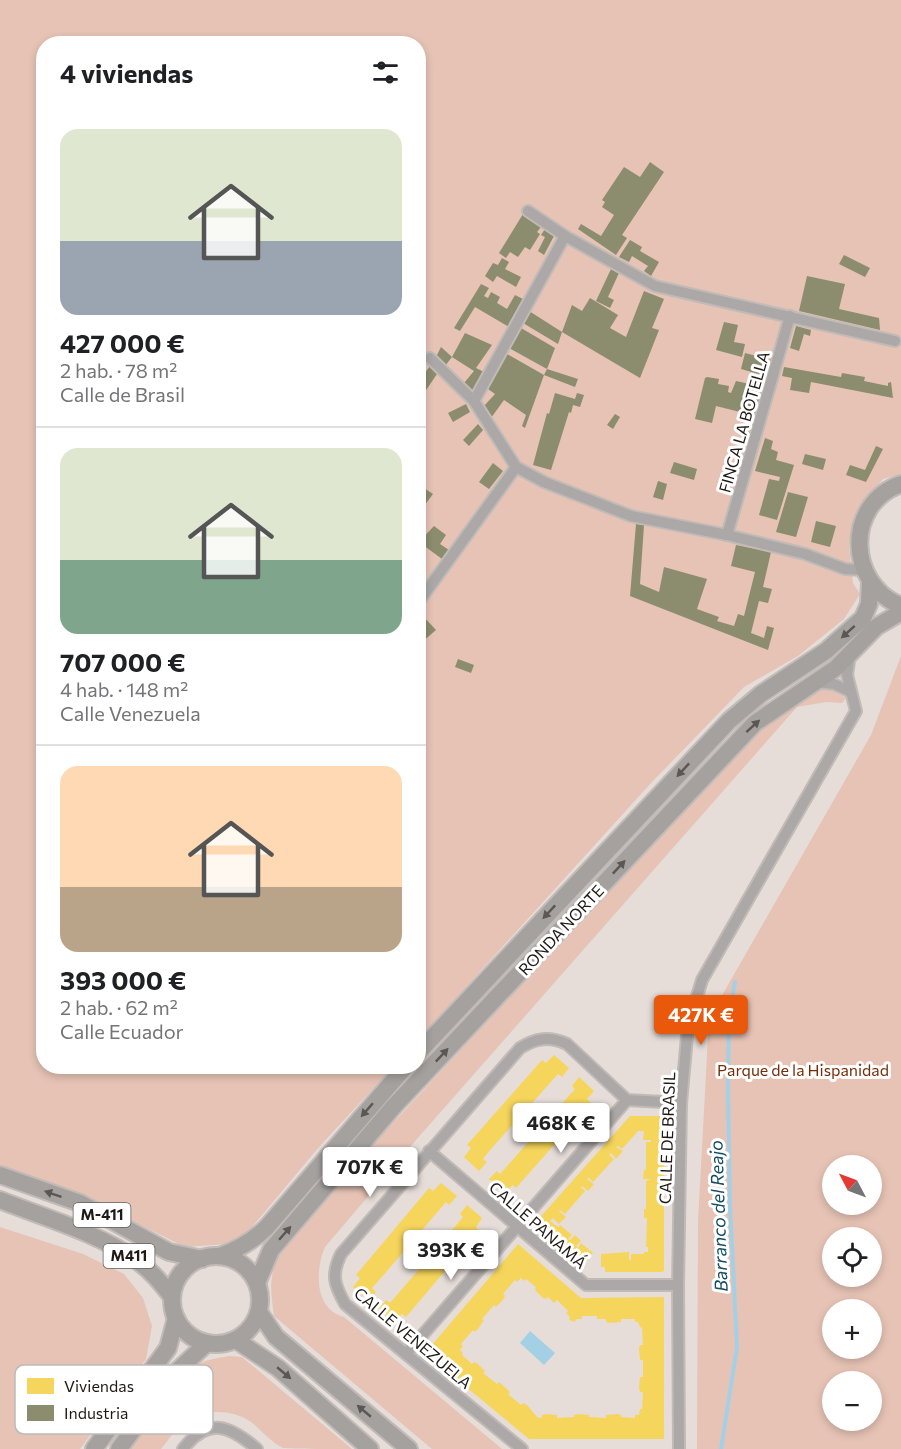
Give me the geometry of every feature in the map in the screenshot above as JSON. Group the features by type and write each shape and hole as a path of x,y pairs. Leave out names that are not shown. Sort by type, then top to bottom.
{"main road":[{"name":"RONDA NORTE","path":"426,1044 729,721 761,694 826,651 863,618 870,604 867,576 859,551 860,532 866,514 878,498 893,486 901,484"},
{"path":"867,576 882,595 901,606"},
{"name":"RONDA NORTE","path":"426,1072 755,723 836,668 876,627 901,612"},
{"path":"220,1256 232,1259 251,1273 260,1292 259,1312 254,1323 236,1340 221,1344 207,1343 194,1338 183,1329 176,1318 172,1297 181,1274 190,1265 202,1259 220,1256 239,1249 255,1239 399,1074"},
{"name":"RONDA NORTE","path":"257,1283 263,1264 271,1250 424,1074"},
{"name":"M-411","path":"0,1175 80,1203 168,1252 202,1259"},
{"name":"M411","path":"0,1200 117,1248 159,1280 172,1297"},
{"path":"259,1312 282,1342 409,1449"},
{"path":"156,1365 168,1348 176,1318"},
{"path":"236,1340 279,1368 370,1449"},
{"path":"184,1365 207,1343"},
{"path":"94,1449 105,1434"},
{"path":"119,1449 130,1434"}],"street":[{"path":"528,211 565,236 655,286 896,341"},
{"path":"474,401 565,236"},
{"name":"FINCA LA BOTELLA","path":"727,535 790,316"},
{"path":"430,358 474,401 516,467 544,482 631,516 727,535 805,554 867,576"},
{"path":"426,592 516,467"},
{"name":"CALLE DE BRASIL","path":"679,1449 678,1285 681,1103 688,1026 702,980 856,711 847,675 850,654"},
{"path":"816,682 834,684 851,692"},
{"name":"CALLE VENEZUELA","path":"522,1449 345,1304 334,1280 335,1267 341,1254 429,1151 520,1048 530,1041 542,1038 556,1039 567,1044 627,1100"},
{"path":"406,1354 627,1100 681,1103"},
{"name":"CALLE PANAMÁ","path":"429,1151 586,1285 678,1285"},
{"path":"213,1428 233,1431 257,1449"},
{"path":"183,1449 199,1434"}],"green space":[{"path":"0,0 901,0 901,474 883,479 855,516 849,546 853,583 860,594 844,619 798,656 744,687 651,783 426,1031 426,36 36,36 36,1074 387,1074 319,1147 242,1239 229,1244 185,1247 67,1189 0,1166"},
{"name":"Parque de la Hispanidad","path":"901,656 901,1449 697,1449 698,1221 709,1018 871,735"},
{"path":"822,689 831,689 846,698 842,703 826,702 797,707 416,1140 325,1247 320,1267 319,1288 327,1306 334,1313 344,1317 502,1449 432,1449 274,1316 272,1278 279,1256 379,1138 739,750 767,724 790,707"},
{"path":"0,1227 83,1254 124,1274 143,1298 152,1326 146,1359 142,1365 15,1365 15,1434 91,1434 80,1449 0,1449"},
{"path":"242,1357 352,1449 283,1448 243,1417 224,1412 213,1412 213,1365 196,1365 212,1359"},
{"path":"141,1434 173,1434 161,1449 130,1449"}],"water":[{"path":"530,1331 555,1353 544,1365 520,1343"}],"building: Viviendas":[{"path":"554,1055 569,1068 562,1077 558,1074 490,1150 483,1159 487,1162 479,1171 464,1157 471,1148 467,1145 542,1060 546,1063"},
{"path":"579,1077 594,1091 587,1099 591,1103 516,1188 513,1185 504,1193 489,1179 497,1171 500,1174 575,1089 572,1086"},
{"path":"630,1116 662,1116 664,1118 664,1271 662,1272 605,1272 605,1267 601,1267 601,1254 629,1252 629,1260 631,1260 631,1254 648,1252 648,1247 646,1247 647,1218 644,1218 644,1209 646,1209 646,1181 651,1179 643,1179 644,1170 646,1170 646,1142 651,1142 651,1140 643,1140 644,1131 638,1131 622,1149 616,1147 623,1151 616,1159 611,1153 609,1155 614,1159 593,1182 587,1179 594,1184 588,1191 581,1187 585,1191 565,1214 559,1211 566,1217 559,1224 553,1218 550,1221 558,1227 560,1225 572,1235 568,1239 570,1240 575,1235 581,1241 576,1246 578,1248 581,1243 593,1253 582,1266 535,1225"},
{"path":"441,1183 457,1196 449,1205 446,1202 372,1288 376,1292 369,1300 353,1287 360,1278 356,1275 429,1188 433,1191"},
{"path":"467,1205 482,1218 476,1227 479,1231 406,1317 402,1314 394,1322 379,1309 386,1300 390,1303 427,1260 463,1217 460,1214"},
{"path":"518,1244 581,1298 664,1297 664,1439 529,1439 425,1353","holes":["521,1278 524,1281 526,1279 536,1287 535,1290 543,1298 548,1297 554,1303 557,1300 568,1311 566,1313 570,1317 569,1320 575,1322 576,1319 582,1319 582,1316 597,1316 597,1319 606,1319 606,1322 610,1323 621,1322 621,1319 635,1319 635,1322 638,1322 642,1328 643,1345 640,1345 639,1349 640,1360 643,1360 643,1377 640,1377 639,1388 640,1392 643,1392 642,1409 639,1415 635,1415 635,1418 621,1417 617,1414 606,1415 606,1418 578,1414 574,1417 557,1418 557,1415 546,1414 542,1415 542,1418 537,1417 527,1405 523,1403 521,1405 508,1394 510,1392 499,1382 497,1384 483,1373 485,1371 478,1364 474,1362 472,1364 462,1355 460,1350 463,1346 461,1344 473,1330 475,1332 478,1329 484,1320 482,1319 494,1305 496,1307 503,1300 505,1296 503,1294 515,1280 517,1282"]}],"building: Industria":[{"path":"650,162 664,172 622,235 627,238 616,255 578,229 581,224 601,236 614,215 602,207 605,202 602,200 624,167 640,177"},
{"path":"523,214 541,227 537,232 540,234 530,250 525,247 518,257 510,252 506,258 499,253"},
{"path":"545,229 555,234 544,255 538,251 545,237 541,235"},
{"path":"630,240 642,247 640,251 659,262 651,276 644,271 648,266 632,256 629,262 619,257"},
{"path":"844,255 870,268 865,277 839,264"},
{"path":"502,258 509,262 505,269 521,277 516,287 497,276 493,282 485,276 493,263 498,265"},
{"path":"611,269 619,273 608,297 614,300 610,308 596,301"},
{"path":"807,276 845,284 839,309 879,318 880,330 799,311"},
{"path":"481,284 489,288 484,296 488,298 491,292 500,297 497,303 507,309 515,295 523,299 509,327 475,307 460,331 454,328"},
{"path":"644,291 664,299 652,328 659,330 640,378 562,332 572,305 582,311 590,298 618,315 610,328 626,337"},
{"path":"529,311 562,332 558,344 523,323"},
{"path":"724,322 738,325 734,342 745,344 742,357 716,350"},
{"path":"796,326 811,330 810,336 804,334 799,351 790,348"},
{"path":"521,328 555,348 547,369 509,348"},
{"path":"465,333 492,345 476,368 484,372 474,392 464,383 474,371 452,357"},
{"path":"441,347 452,357 445,366 436,357"},
{"path":"745,353 771,360 766,376 741,369"},
{"path":"507,354 544,375 525,428 522,426 526,415 504,400 491,418 484,406 495,394 488,389"},
{"path":"430,366 437,374 426,390 426,371"},
{"path":"784,367 841,377 842,373 865,377 864,381 888,386 891,382 893,398 811,382 809,393 790,390 792,378 782,376"},
{"path":"547,369 578,379 575,387 544,375"},
{"path":"707,377 719,379 718,384 729,386 728,392 731,393 736,381 763,387 756,416 716,406 712,423 695,419"},
{"path":"555,393 575,399 577,393 584,395 580,407 573,405 571,413 569,412 551,470 533,465 547,413 549,414"},
{"path":"466,404 470,412 453,422 448,413"},
{"path":"615,414 620,417 613,429 607,425"},
{"path":"478,424 483,430 469,446 463,440"},
{"path":"765,438 773,441 771,449 778,452 776,460 794,465 777,520 759,515 769,479 779,481 780,477 755,471"},
{"path":"876,446 883,449 866,482 846,475 850,465 865,470"},
{"path":"805,454 826,459 823,470 802,464"},
{"path":"674,462 697,469 694,480 670,473"},
{"path":"493,463 503,471 489,489 479,482"},
{"path":"658,481 667,484 663,500 653,497"},
{"path":"426,489 433,494 426,503"},
{"path":"788,492 808,497 796,537 776,532"},
{"path":"816,521 836,526 830,547 811,542"},
{"path":"636,524 644,525 640,584 659,592 664,567 707,579 697,609 719,617 717,621 734,626 738,614 744,616 755,572 731,566 736,545 771,552 763,587 772,589 768,603 759,601 751,633 764,638 767,626 774,628 768,650 630,596"},
{"path":"434,526 446,535 440,544 449,550 442,559 426,547 426,535"},
{"path":"426,619 436,630 426,639"},
{"path":"458,659 474,665 471,673 455,667"}],"waterway":[{"name":"Barranco del Reajo","path":"721,1449 737,1347 730,1206 728,1091 729,1013 735,982"}]}
